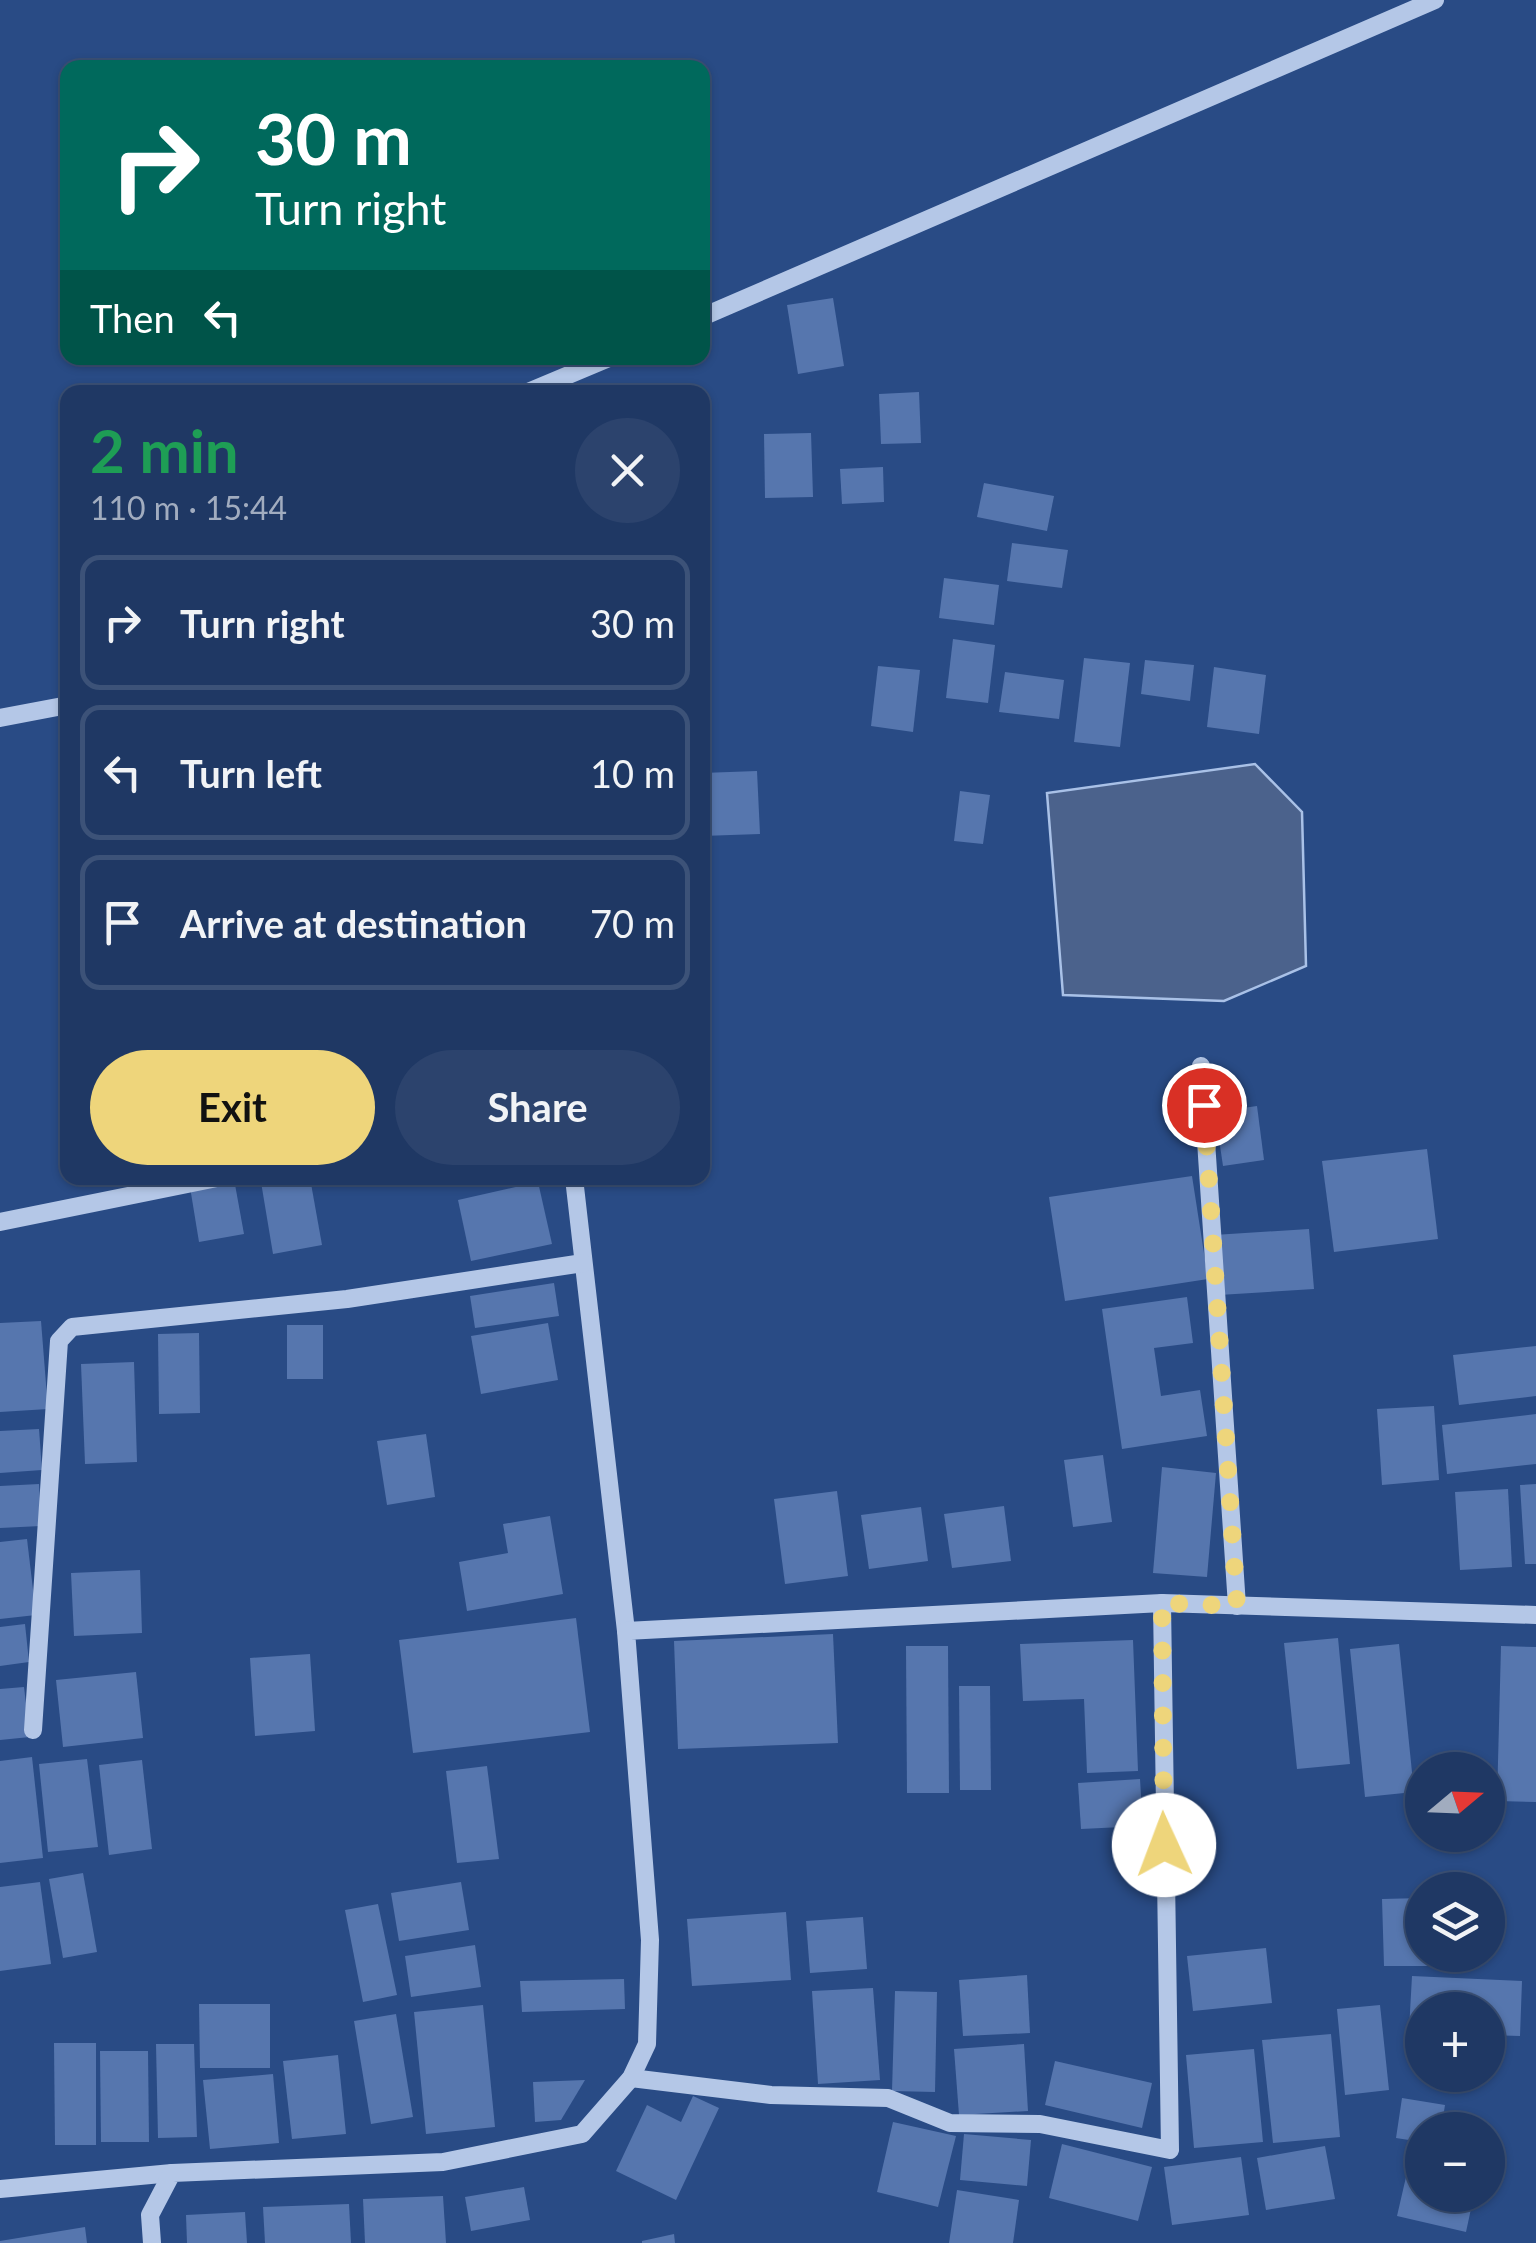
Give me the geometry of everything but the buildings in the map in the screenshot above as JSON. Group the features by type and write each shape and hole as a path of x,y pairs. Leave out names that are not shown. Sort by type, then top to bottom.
{"street":[{"path":"710,314 1435,0"},
{"path":"545,385 592,365"},
{"path":"0,718 60,706"},
{"path":"1201,1066 1237,1606"},
{"path":"0,1222 182,1185"},
{"path":"0,2189 172,2174 443,2162 582,2134 631,2078 647,2044 650,1940 626,1632 575,1185"},
{"path":"33,1730 59,1341 72,1327 347,1299 583,1263"},
{"path":"631,2078 771,2095 888,2098 950,2123 1040,2124 1170,2150 1171,2004 1161,1766 1162,1603"},
{"path":"626,1632 1162,1603 1536,1615"},
{"path":"152,2243 150,2215 172,2174"}],"water":[{"path":"1255,764 1302,812 1306,966 1224,1001 1063,995 1047,793"}],"route":[{"path":"1164,1845 1162,1603 1237,1606 1204,1105"}]}
